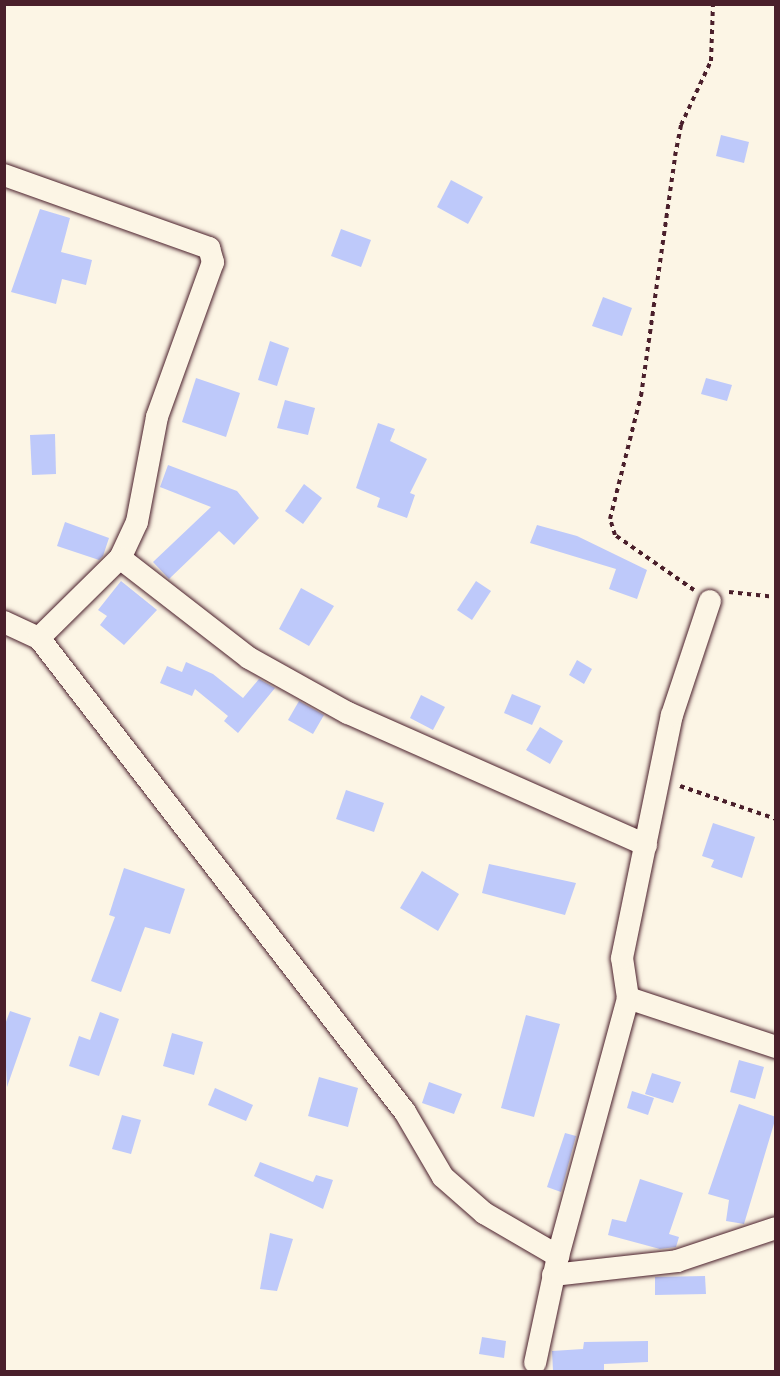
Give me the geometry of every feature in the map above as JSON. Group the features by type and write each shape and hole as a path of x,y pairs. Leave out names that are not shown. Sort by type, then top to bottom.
{"street":[{"path":"4,175 209,248 213,262 157,417 137,522 120,558 39,638"},
{"path":"120,558 249,658 338,707 645,845"},
{"path":"534,1363 555,1265 628,998 622,958 672,715 710,601"},
{"path":"4,622 39,638 405,1112 443,1176 484,1213 555,1265 677,1261 776,1228"},
{"path":"628,998 776,1047"}],"path":[{"path":"713,4 711,61 681,125 641,396 610,519 615,535 710,601 739,591 776,597"},
{"path":"659,779 776,819"}],"building":[{"path":"721,135 749,142 744,163 716,156"},
{"path":"451,180 483,197 468,224 437,207"},
{"path":"40,209 70,218 61,252 92,260 86,285 62,279 56,304 11,292"},
{"path":"341,229 371,240 361,267 331,256"},
{"path":"603,297 632,308 622,336 592,326"},
{"path":"270,341 289,348 277,386 258,380"},
{"path":"196,378 240,393 226,437 182,422"},
{"path":"706,378 732,385 727,401 701,394"},
{"path":"285,400 315,408 308,435 277,428"},
{"path":"378,423 395,429 390,441 427,459 410,493 415,495 407,518 377,507 380,498 356,488"},
{"path":"55,434 56,474 32,475 30,435"},
{"path":"168,465 237,491 259,518 234,545 219,531 169,579 153,562 211,507 160,487"},
{"path":"304,484 322,498 303,524 285,511"},
{"path":"65,522 109,538 103,556 99,560 57,546"},
{"path":"537,525 577,536 647,570 637,599 609,589 616,569 530,543"},
{"path":"121,581 157,610 124,645 100,625 107,616 98,610"},
{"path":"476,581 491,591 472,620 457,610"},
{"path":"301,588 334,606 309,646 279,629"},
{"path":"577,660 592,669 584,684 569,675"},
{"path":"186,662 213,674 243,698 259,679 275,688 238,733 224,721 228,716 195,689 192,696 160,683 167,666 182,672"},
{"path":"512,694 541,706 532,725 504,713"},
{"path":"421,695 445,707 433,730 410,718"},
{"path":"299,701 324,715 313,734 288,720"},
{"path":"540,727 563,741 550,764 526,750"},
{"path":"346,790 384,803 374,832 336,819"},
{"path":"713,823 755,837 742,878 711,867 714,860 702,856"},
{"path":"489,864 576,883 565,915 482,893"},
{"path":"124,868 185,889 170,934 145,927 121,992 91,981 115,917 109,915"},
{"path":"422,871 459,894 438,931 400,908"},
{"path":"10,1011 31,1018 7,1087 4,1027"},
{"path":"100,1012 119,1019 99,1076 69,1066 79,1036 90,1040"},
{"path":"526,1015 560,1024 534,1117 501,1108"},
{"path":"172,1033 203,1042 194,1075 163,1066"},
{"path":"739,1060 764,1067 755,1099 730,1092"},
{"path":"652,1073 681,1082 673,1103 645,1094"},
{"path":"319,1077 358,1088 348,1127 308,1116"},
{"path":"429,1082 462,1094 454,1114 422,1103"},
{"path":"215,1088 253,1105 246,1121 208,1105"},
{"path":"632,1091 654,1098 648,1115 627,1108"},
{"path":"739,1104 776,1117 744,1224 726,1221 729,1200 708,1194"},
{"path":"122,1115 141,1120 131,1154 112,1149"},
{"path":"565,1133 576,1136 561,1192 547,1187"},
{"path":"260,1162 313,1182 316,1175 333,1180 323,1209 254,1176"},
{"path":"640,1179 683,1193 669,1234 679,1237 676,1247 660,1249 608,1235 612,1219 626,1222"},
{"path":"270,1233 293,1239 277,1291 260,1289"},
{"path":"705,1276 706,1294 655,1295 655,1277"},
{"path":"482,1337 506,1341 504,1358 479,1354"},
{"path":"648,1341 648,1362 604,1364 604,1371 553,1371 552,1351 583,1349 584,1342"}]}
